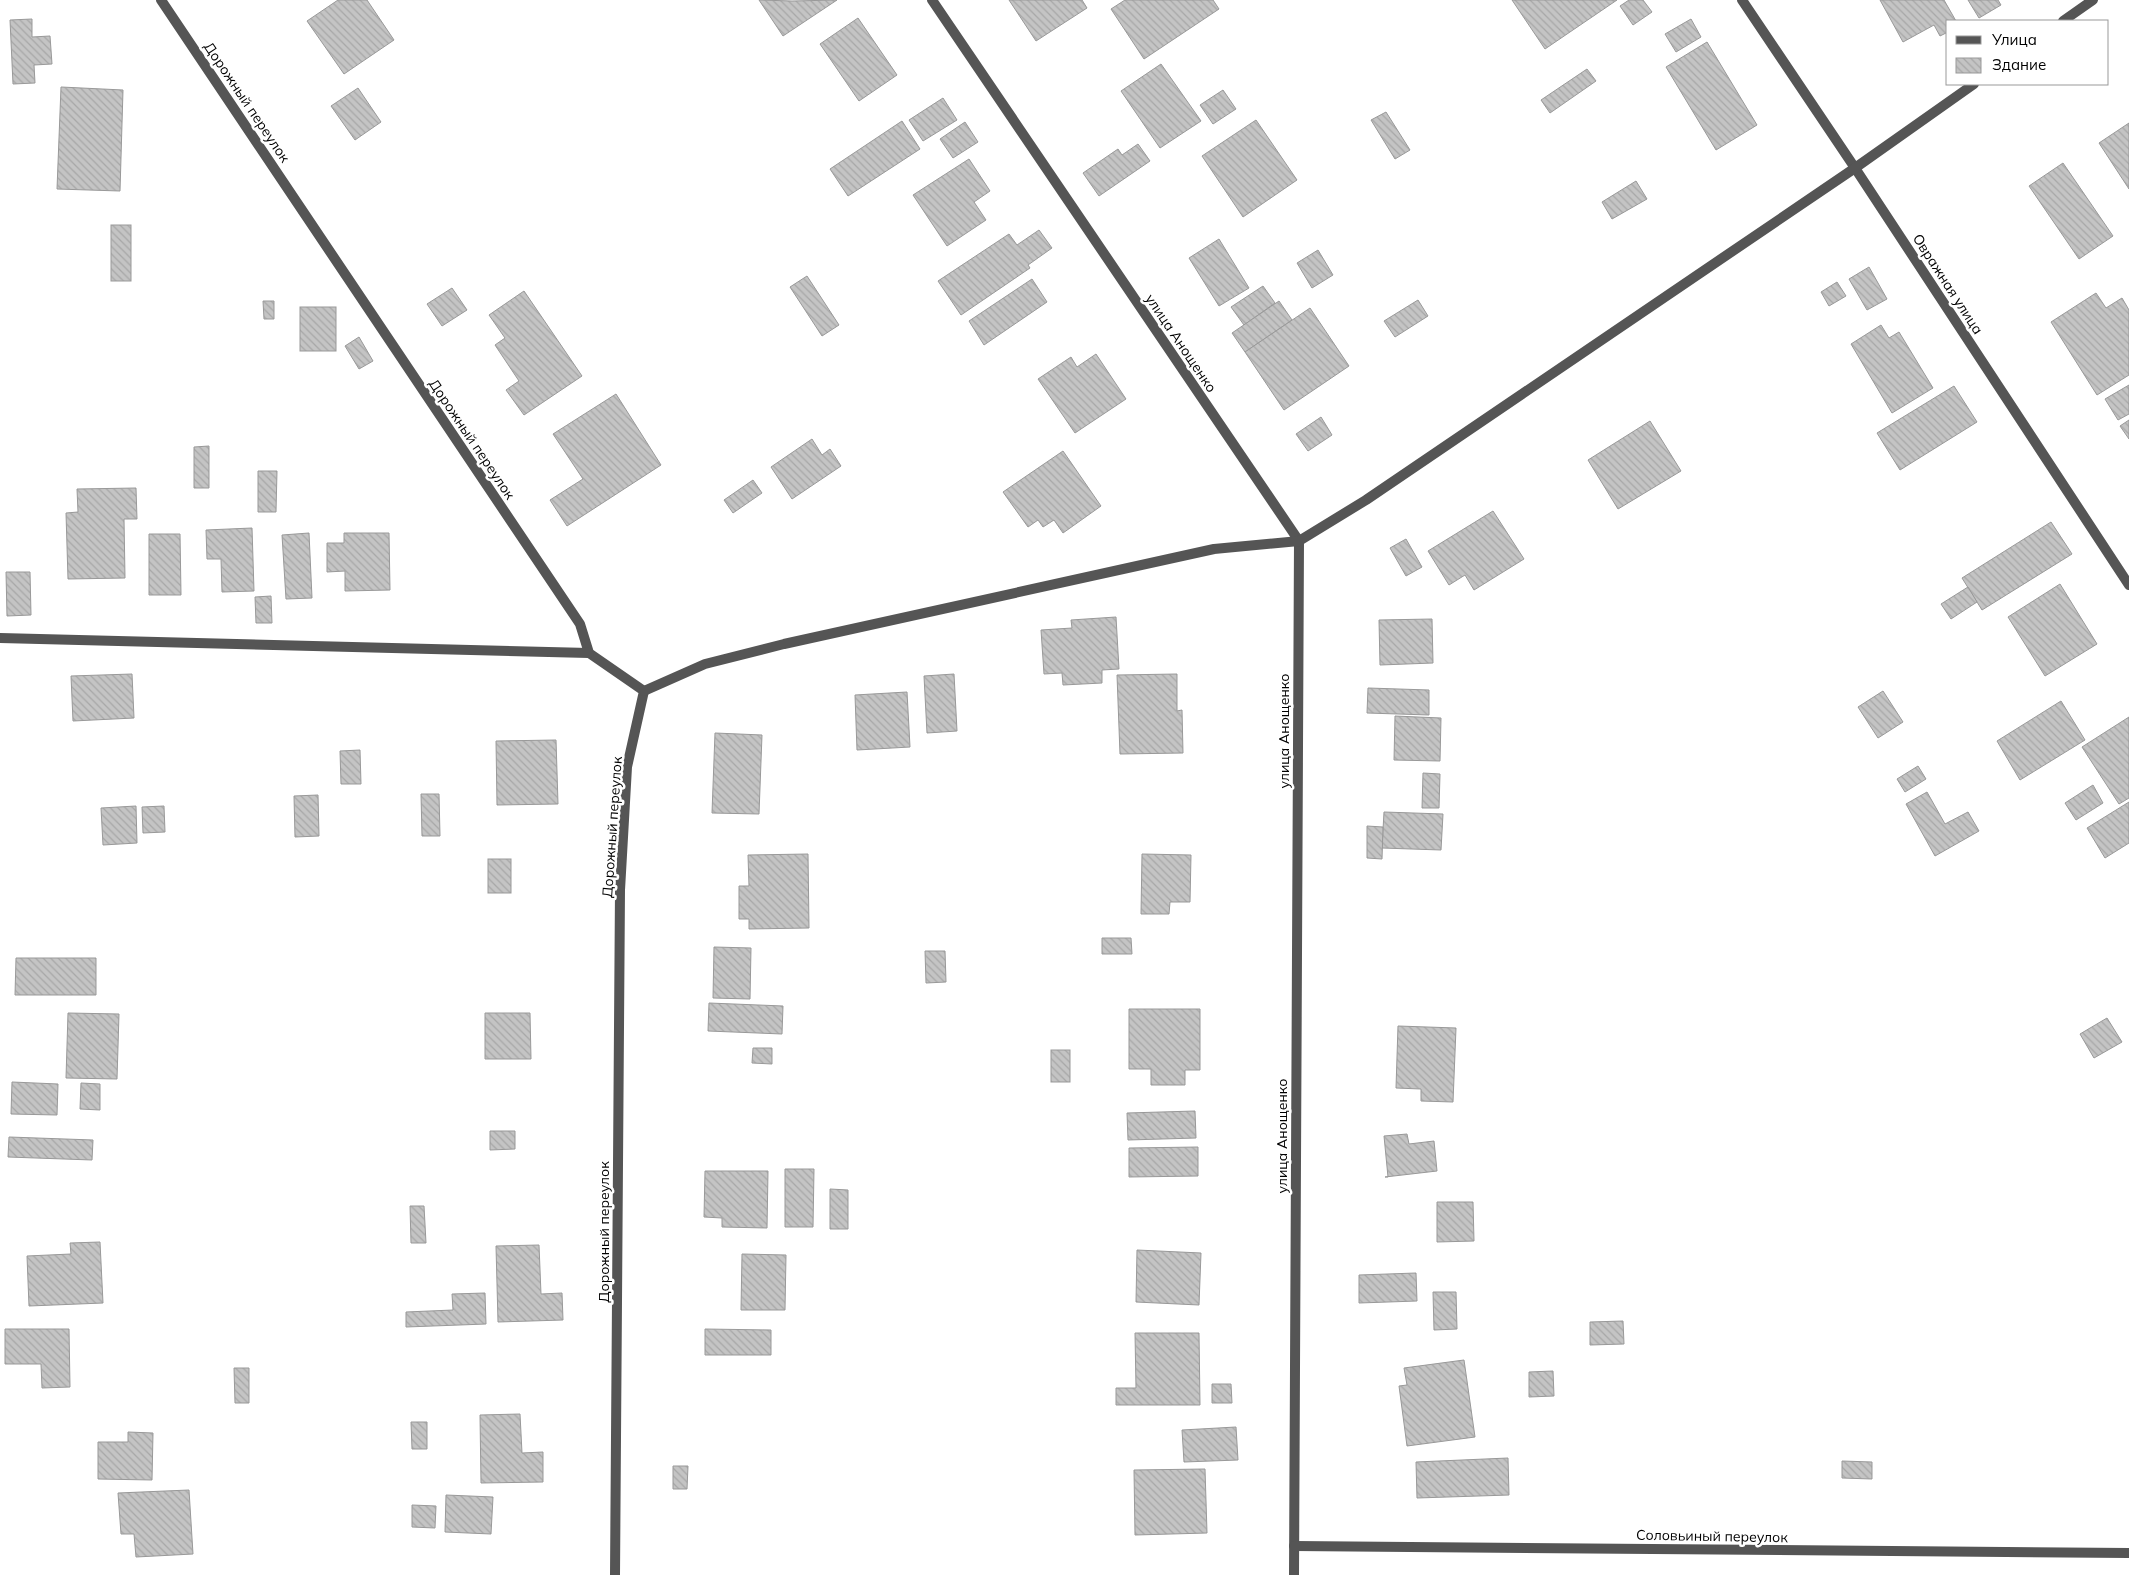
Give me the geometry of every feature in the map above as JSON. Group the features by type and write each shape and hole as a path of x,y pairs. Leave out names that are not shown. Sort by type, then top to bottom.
{"street":[{"name":"Дорожный переулок","path":"161,0 580,624 589,653"},
{"name":"улица Анощенко","path":"932,0 1299,541 1294,1575"},
{"name":"Овражная улица","path":"1742,0 1855,168 2129,585"},
{"path":"2064,20 2093,0"},
{"path":"0,638 589,653 644,690 705,664 784,644 1214,549 1299,541 1366,500 1855,168 1973,85"},
{"name":"Дорожный переулок","path":"615,1575 620,890 627,767 644,690"},
{"name":"Соловьиный переулок","path":"1294,1546 2129,1553"}],"building":[{"path":"338,0 367,0 394,40 344,74 307,21"},
{"path":"759,0 792,1 837,0 783,36"},
{"path":"1009,0 1082,0 1087,8 1036,41"},
{"path":"1125,0 1213,0 1219,9 1144,59 1111,9"},
{"path":"1512,0 1617,0 1545,49"},
{"path":"1629,0 1643,0 1652,12 1633,25 1620,6"},
{"path":"1880,0 1944,0 1955,20 1946,20 1946,33 1940,36 1934,25 1903,42"},
{"path":"1968,0 1998,0 2001,5 1979,18"},
{"path":"858,18 897,75 859,101 820,44"},
{"path":"32,19 32,37 50,36 52,64 34,65 35,83 13,84 10,20"},
{"path":"1691,19 1701,37 1676,52 1665,34"},
{"path":"1707,42 1757,125 1716,150 1666,67"},
{"path":"1161,64 1201,121 1160,148 1121,91"},
{"path":"1587,69 1596,81 1550,113 1541,100"},
{"path":"61,87 123,90 120,191 57,189"},
{"path":"358,88 381,122 355,140 331,106"},
{"path":"1223,90 1236,109 1213,124 1200,105"},
{"path":"943,98 957,120 923,141 909,120"},
{"path":"1386,112 1410,150 1395,159 1371,120"},
{"path":"1256,120 1297,180 1243,217 1202,156"},
{"path":"902,121 920,149 848,196 830,169"},
{"path":"965,122 978,142 953,158 940,139"},
{"path":"2129,123 2129,189 2099,143"},
{"path":"1138,144 1150,161 1099,196 1083,173 1118,149 1122,155"},
{"path":"969,159 990,191 974,202 986,220 947,246 913,195"},
{"path":"2063,163 2113,236 2079,259 2029,186"},
{"path":"1636,181 1647,199 1612,219 1602,202"},
{"path":"111,225 131,225 131,281 111,281"},
{"path":"1039,230 1052,248 1028,265 1030,268 961,315 938,281 1009,234 1017,245"},
{"path":"1219,239 1249,288 1219,306 1189,258"},
{"path":"1318,250 1333,275 1312,288 1297,263"},
{"path":"1869,267 1887,299 1867,310 1849,279"},
{"path":"807,276 839,325 822,336 790,287"},
{"path":"1032,279 1047,302 984,345 969,321"},
{"path":"1837,282 1846,296 1829,306 1821,292"},
{"path":"1263,286 1275,303 1244,325 1231,307"},
{"path":"452,288 467,310 442,326 427,304"},
{"path":"524,291 582,376 524,415 506,390 519,381 495,345 505,338 489,315"},
{"path":"2096,293 2106,308 2122,298 2129,310 2129,375 2097,395 2051,322"},
{"path":"1418,300 1428,316 1395,337 1384,321"},
{"path":"263,301 274,301 274,319 264,319"},
{"path":"1279,301 1292,320 1245,352 1232,333"},
{"path":"300,307 336,307 336,351 300,351"},
{"path":"1310,308 1349,366 1284,410 1245,352"},
{"path":"1881,325 1889,338 1899,332 1933,388 1892,413 1851,344"},
{"path":"359,337 373,361 359,369 345,346"},
{"path":"1096,354 1126,399 1075,433 1038,379 1071,357 1077,367"},
{"path":"2129,385 2129,414 2118,420 2105,399"},
{"path":"1954,386 1977,422 1900,470 1877,433"},
{"path":"616,394 661,465 567,526 550,500 583,479 553,434"},
{"path":"1321,417 1332,435 1308,451 1296,434"},
{"path":"2129,420 2129,439 2120,426"},
{"path":"1650,421 1681,471 1618,509 1588,460"},
{"path":"812,439 822,455 830,449 841,466 792,499 771,467"},
{"path":"209,446 209,488 194,488 194,447"},
{"path":"1063,451 1101,506 1063,533 1054,520 1043,527 1038,520 1028,527 1003,492"},
{"path":"258,471 277,471 276,512 258,512"},
{"path":"753,480 762,493 733,513 724,500"},
{"path":"136,488 137,519 124,519 125,578 68,579 66,513 78,512 77,489"},
{"path":"1493,511 1524,559 1474,590 1465,575 1449,585 1428,551"},
{"path":"2051,522 2072,554 1982,610 1962,578"},
{"path":"252,528 254,591 222,592 221,559 207,559 206,530"},
{"path":"309,533 312,598 286,599 282,535"},
{"path":"344,533 389,533 390,590 345,591 345,571 327,572 327,543 344,543"},
{"path":"149,534 180,534 181,595 149,595"},
{"path":"1406,539 1422,567 1406,576 1390,548"},
{"path":"6,572 30,572 31,615 7,616"},
{"path":"2060,584 2097,644 2045,676 2008,617"},
{"path":"1968,587 1977,602 1951,619 1941,604"},
{"path":"271,596 272,623 256,623 255,597"},
{"path":"1116,617 1119,669 1102,670 1102,683 1063,685 1062,673 1044,674 1041,630 1072,628 1071,620"},
{"path":"1432,619 1433,663 1380,665 1379,620"},
{"path":"132,674 134,718 73,721 71,676"},
{"path":"954,674 957,731 927,733 924,676"},
{"path":"1177,674 1177,711 1182,710 1183,753 1120,754 1117,675"},
{"path":"1368,688 1429,690 1429,715 1367,713"},
{"path":"1883,691 1903,722 1878,738 1858,707"},
{"path":"907,692 910,747 857,750 855,695"},
{"path":"2061,701 2085,740 2020,780 1997,741"},
{"path":"1395,716 1441,718 1440,761 1394,760"},
{"path":"2129,717 2129,798 2119,804 2082,747"},
{"path":"715,733 762,735 759,814 712,813"},
{"path":"556,740 558,804 497,805 496,741"},
{"path":"360,750 361,784 341,784 340,751"},
{"path":"1918,766 1926,779 1905,792 1897,779"},
{"path":"1423,773 1440,774 1439,808 1422,808"},
{"path":"2093,785 2103,803 2076,820 2065,803"},
{"path":"1927,792 1945,824 1968,812 1979,831 1935,856 1906,804"},
{"path":"421,794 439,794 440,836 422,836"},
{"path":"318,795 319,836 295,837 294,796"},
{"path":"2129,802 2129,843 2105,858 2087,828"},
{"path":"136,806 137,843 103,845 101,808"},
{"path":"164,806 165,832 143,833 142,807"},
{"path":"1384,812 1443,814 1441,850 1382,848"},
{"path":"1367,826 1383,827 1382,859 1367,858"},
{"path":"808,854 809,928 749,929 749,919 739,919 739,886 749,886 748,855"},
{"path":"1142,854 1191,855 1190,902 1170,902 1169,914 1141,914"},
{"path":"488,859 511,859 511,893 488,893"},
{"path":"1102,938 1131,938 1132,954 1102,954"},
{"path":"714,947 751,948 750,999 713,998"},
{"path":"925,951 945,951 946,982 926,983"},
{"path":"16,958 96,958 96,995 15,995"},
{"path":"709,1003 783,1006 782,1034 708,1031"},
{"path":"1129,1009 1200,1009 1200,1070 1185,1070 1185,1085 1151,1085 1151,1069 1129,1069"},
{"path":"68,1013 119,1014 117,1079 66,1078"},
{"path":"485,1013 530,1013 531,1059 485,1059"},
{"path":"2107,1018 2122,1042 2094,1058 2080,1034"},
{"path":"1398,1026 1456,1028 1453,1102 1421,1101 1421,1089 1396,1088"},
{"path":"753,1048 772,1048 772,1064 752,1063"},
{"path":"1051,1050 1070,1050 1070,1082 1051,1082"},
{"path":"12,1082 58,1084 57,1115 11,1114"},
{"path":"81,1083 100,1084 100,1110 80,1109"},
{"path":"1195,1111 1196,1138 1128,1140 1127,1113"},
{"path":"490,1131 515,1131 515,1149 490,1150"},
{"path":"1407,1134 1409,1144 1434,1141 1437,1171 1388,1177 1384,1136"},
{"path":"9,1137 93,1140 92,1160 8,1157"},
{"path":"1198,1147 1198,1176 1129,1177 1129,1148"},
{"path":"785,1169 814,1169 813,1227 785,1227"},
{"path":"705,1171 768,1171 767,1228 722,1227 722,1218 704,1217"},
{"path":"830,1189 848,1190 848,1229 830,1229"},
{"path":"1437,1202 1473,1202 1474,1241 1437,1242"},
{"path":"410,1206 424,1206 426,1243 411,1243"},
{"path":"100,1242 103,1303 29,1306 27,1256 71,1254 70,1243"},
{"path":"539,1245 541,1294 562,1293 563,1320 498,1322 496,1246"},
{"path":"1137,1250 1201,1253 1199,1305 1136,1302"},
{"path":"742,1254 786,1255 785,1310 741,1310"},
{"path":"1416,1273 1417,1301 1359,1303 1359,1275"},
{"path":"1433,1292 1456,1292 1457,1329 1434,1330"},
{"path":"485,1293 486,1324 406,1327 406,1312 453,1310 452,1294"},
{"path":"1623,1321 1624,1344 1590,1345 1590,1322"},
{"path":"5,1329 69,1329 70,1387 42,1388 41,1364 5,1364"},
{"path":"705,1329 771,1330 771,1355 705,1355"},
{"path":"1135,1333 1199,1333 1200,1405 1116,1405 1116,1388 1136,1388"},
{"path":"1464,1360 1475,1437 1407,1446 1399,1386 1407,1385 1404,1368"},
{"path":"234,1368 249,1368 249,1403 235,1403"},
{"path":"1553,1371 1554,1396 1529,1397 1529,1372"},
{"path":"1212,1384 1231,1384 1232,1403 1212,1403"},
{"path":"520,1414 522,1453 543,1452 543,1482 481,1483 480,1415"},
{"path":"411,1422 427,1422 427,1449 412,1449"},
{"path":"1236,1427 1238,1460 1184,1462 1182,1430"},
{"path":"128,1432 153,1433 152,1480 98,1479 98,1442 128,1442"},
{"path":"1508,1458 1509,1495 1417,1498 1416,1462"},
{"path":"1842,1461 1872,1462 1872,1479 1842,1478"},
{"path":"673,1466 688,1466 687,1489 673,1489"},
{"path":"1205,1469 1207,1533 1135,1535 1134,1470"},
{"path":"189,1490 193,1554 136,1557 134,1534 121,1534 118,1493"},
{"path":"446,1495 493,1497 491,1534 445,1532"},
{"path":"412,1505 436,1506 435,1528 412,1527"}]}
